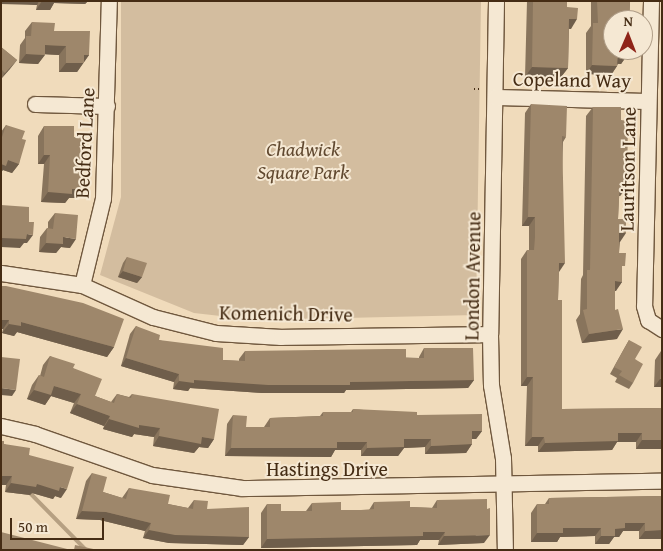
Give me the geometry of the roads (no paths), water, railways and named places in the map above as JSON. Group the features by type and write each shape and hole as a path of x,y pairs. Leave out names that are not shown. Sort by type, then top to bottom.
{"street":[{"name":"Bedford Lane","path":"82,285 104,198 109,1"},
{"name":"London Avenue","path":"496,1 489,93 490,334 491,385 503,458 505,550"},
{"name":"Lauritson Lane","path":"651,1 644,306 648,320 662,329"},
{"name":"Copeland Way","path":"489,93 648,101"},
{"path":"35,104 107,106"},
{"name":"Komenich Drive","path":"1,273 82,285 153,317 216,333 281,337 490,334"},
{"name":"Hastings Drive","path":"1,426 36,434 152,475 184,482 242,488 662,481"}],"waterway":[{"path":"28,491 86,550"}],"park label":[{"name":"Chadwick Square Park","path":"303,160"}]}
